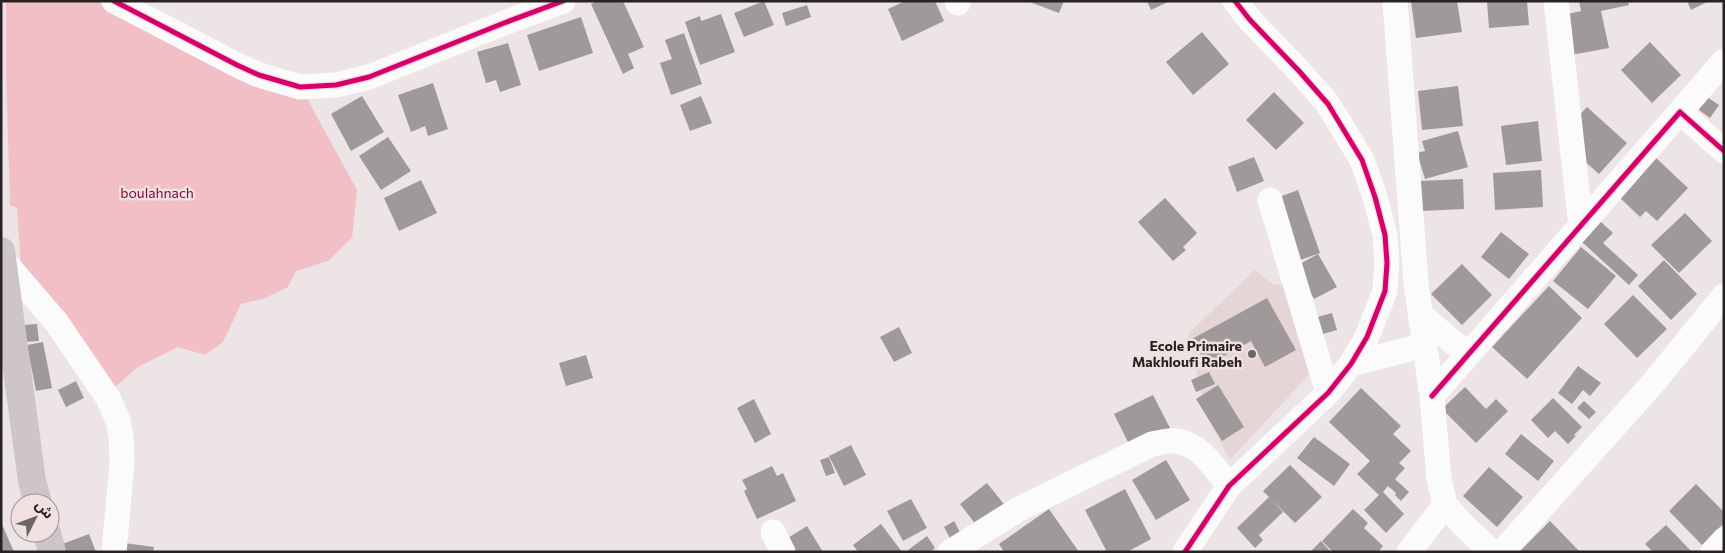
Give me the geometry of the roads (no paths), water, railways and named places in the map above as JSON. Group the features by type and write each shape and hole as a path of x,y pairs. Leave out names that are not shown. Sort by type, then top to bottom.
{"main road":[{"path":"2,255 32,481 35,493"}],"street":[{"path":"114,1 236,65 259,75 300,87 336,85 369,77 563,1"},
{"path":"1185,552 1229,486 1328,393 1351,364 1367,337 1385,291 1387,262 1385,236 1375,196 1362,160 1328,104 1250,20 1235,1"},
{"path":"1395,1 1416,283 1432,396 1439,480 1445,505 1492,552"},
{"path":"1556,1 1581,226"},
{"path":"1432,396 1724,61"},
{"path":"1680,112 1724,151"},
{"path":"1270,200 1328,393"},
{"path":"2,255 57,323 108,398 118,420 121,436 122,463 114,552"},
{"path":"1385,291 1416,283"},
{"path":"1502,552 1654,382 1724,296"},
{"path":"1422,316 1468,355"},
{"path":"1351,364 1425,345"},
{"path":"950,552 1019,509 1152,444 1175,440 1189,444 1203,454 1229,486"},
{"path":"1409,552 1445,505"},
{"path":"1713,552 1724,540"}],"place":[{"name":"Ecole Primaire Makhloufi Rabeh","path":"1252,354"}],"park label":[{"name":"boulahnach","path":"157,193"}]}
